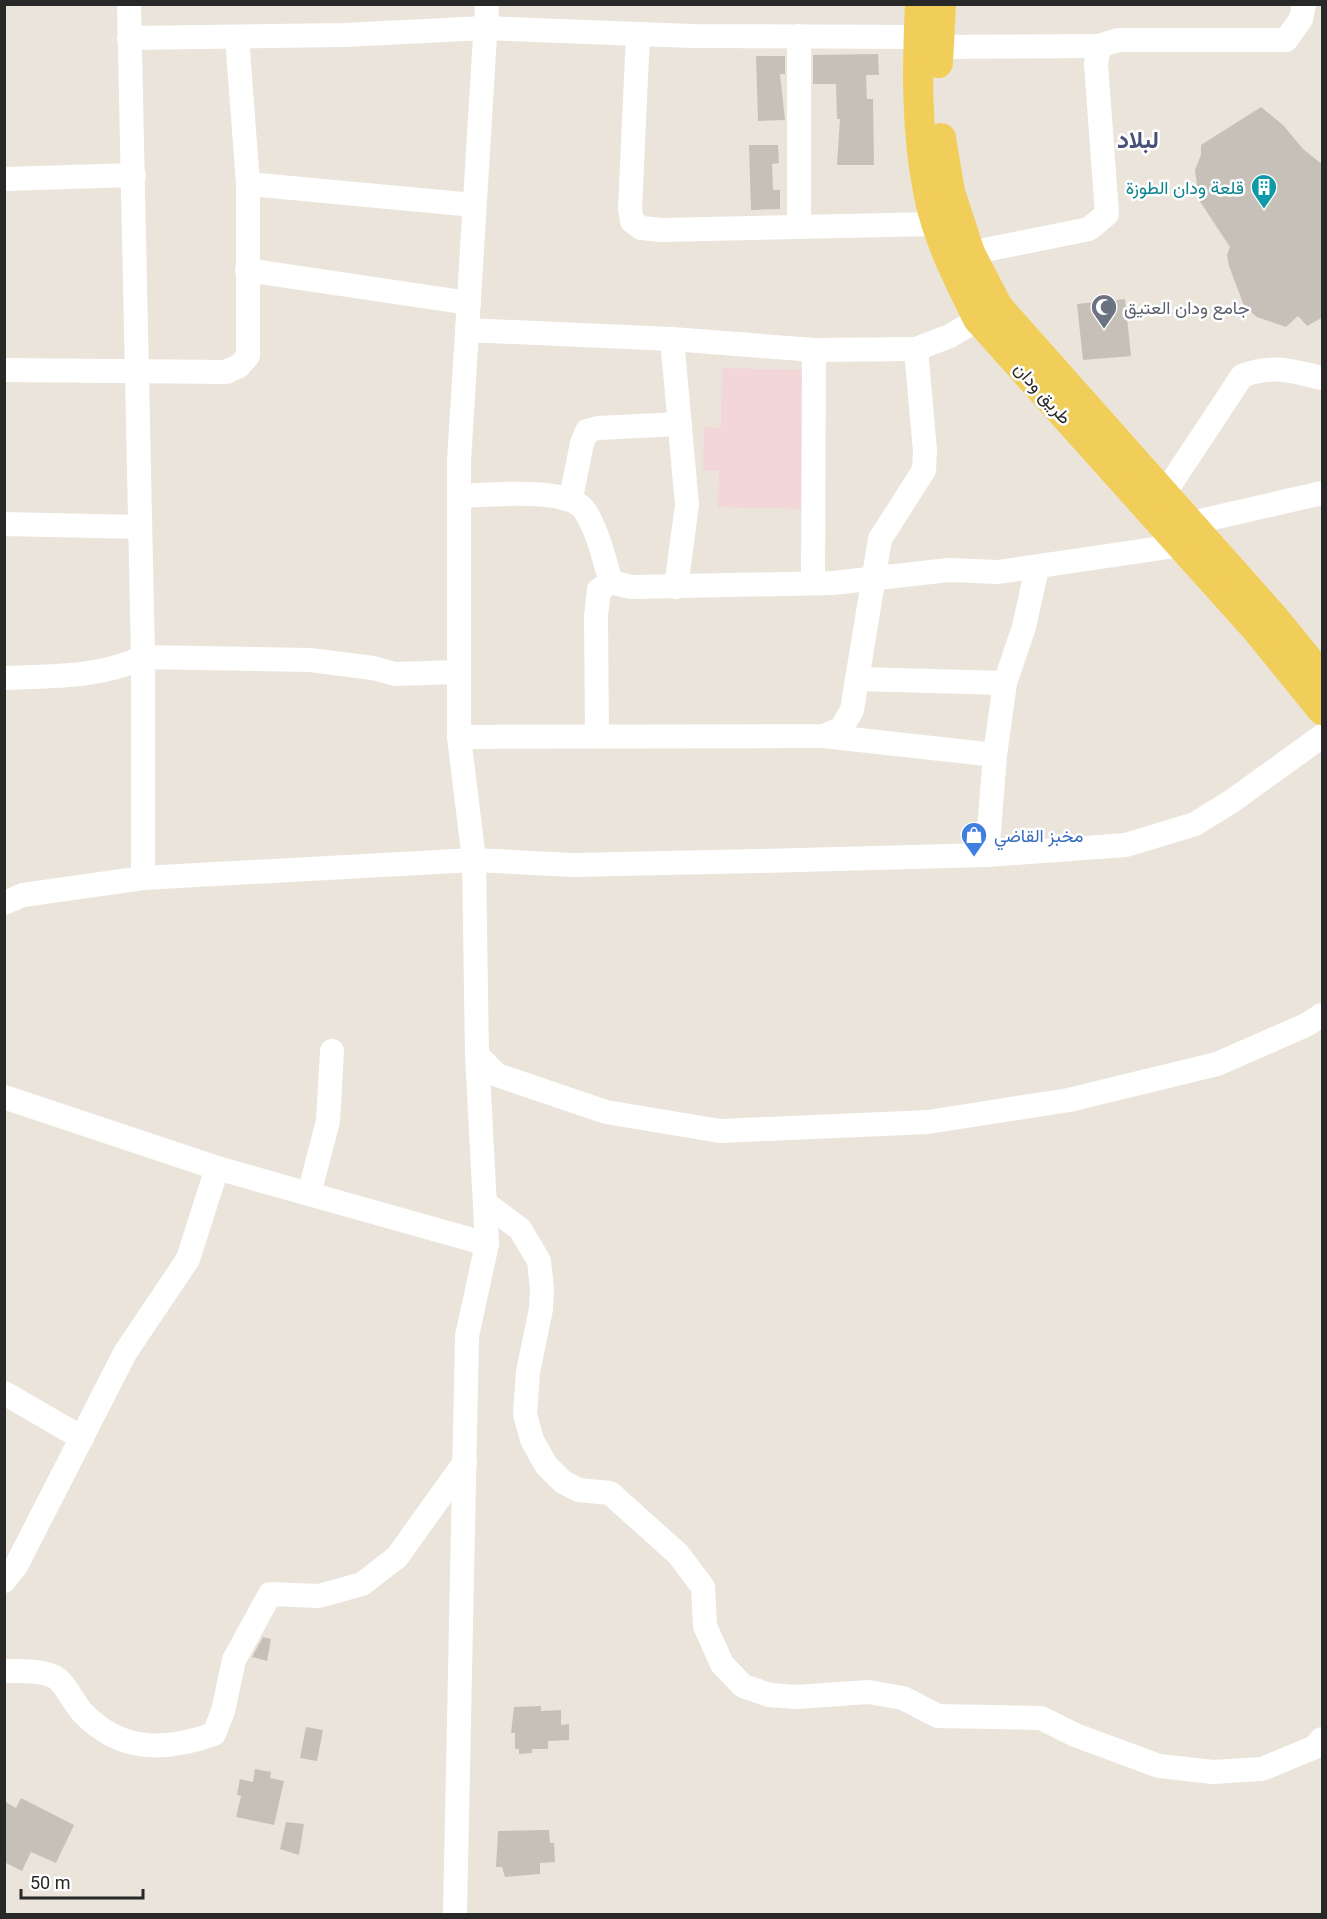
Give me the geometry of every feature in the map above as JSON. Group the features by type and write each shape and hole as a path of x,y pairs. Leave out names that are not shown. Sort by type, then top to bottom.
{"main road":[{"name":"طريق ودان","path":"920,4 928,42 950,192 988,313 1164,494 1187,534 1323,710"},
{"name":"طريق ودان","path":"941,4 928,42 918,122 929,197 951,263 988,313 1187,534 1322,675"}],"street":[{"path":"129,4 143,657 143,878"},
{"path":"129,39 237,37 486,16 638,34 799,36 1099,46 1118,40 1286,40 1301,18 1304,4"},
{"path":"455,1914 467,1336 487,1244 477,1055 474,860 459,737 460,496 467,330 486,16"},
{"path":"638,34 630,209 632,221 641,228 661,230 937,224"},
{"path":"799,36 799,227"},
{"path":"4,370 226,372 238,366 248,356 248,184 237,37"},
{"path":"970,253 1089,229 1107,214 1096,64 1099,46"},
{"path":"4,179 134,174"},
{"path":"248,184 474,205"},
{"path":"247,270 469,303"},
{"path":"467,330 672,339 814,350 916,349 951,336 988,313"},
{"path":"672,339 687,505 676,587"},
{"path":"823,736 841,729 852,710 880,539 924,470 925,451 916,349"},
{"path":"813,583 814,350"},
{"path":"1164,494 1242,376 1262,368 1281,368 1323,378"},
{"path":"571,498 582,443 587,431 598,428 680,424"},
{"path":"460,496 531,494 571,498 585,510 611,582"},
{"path":"611,582 631,587 813,583 950,570 998,572 1037,568 1187,534 1323,494"},
{"path":"4,524 140,528"},
{"path":"987,855 995,755 1005,683 1024,627 1037,568"},
{"path":"597,736 596,616 599,591 611,582"},
{"path":"4,678 98,673 122,668 143,657 310,660 373,668 395,674 459,672"},
{"path":"857,679 1005,683"},
{"path":"459,737 823,736 995,755"},
{"path":"11,898 143,878 474,860 573,865 987,855 1126,845 1159,837 1195,824 1232,801 1323,736"},
{"path":"477,1055 497,1075 606,1112 720,1131 928,1122 1069,1100 1217,1064 1306,1025 1323,1015"},
{"path":"309,1194 328,1121 332,1051"},
{"path":"4,1098 217,1168 487,1244"},
{"path":"4,1581 16,1566 125,1353 188,1259 217,1168"},
{"path":"484,1203 520,1229 539,1261 541,1309 528,1372 525,1414 532,1440 546,1465 563,1482 579,1490 610,1492 678,1554 703,1587 705,1626 722,1664 743,1686 770,1695 796,1697 868,1692 903,1698 938,1716 1041,1718 1075,1734 1159,1766 1214,1772 1262,1769 1315,1747 1323,1739"},
{"path":"4,1393 82,1438"},
{"path":"4,1671 29,1672 56,1678 83,1713 109,1736 139,1746 189,1743 214,1734 223,1711 234,1660 270,1594 319,1596 362,1584 397,1557 465,1462"}],"shaded area":[{"path":"722,368 810,370 807,509 718,507 719,471 703,470 704,427 721,428"}],"building":[{"path":"878,54 879,75 866,75 867,99 873,99 874,165 837,165 840,119 837,119 836,84 813,84 813,55"},
{"path":"756,56 785,56 785,74 780,74 785,120 758,121"},
{"name":"قلعة ودان الطوزة","path":"1261,107 1283,125 1303,149 1323,165 1323,317 1307,326 1298,316 1286,327 1257,317 1244,306 1229,266 1227,255 1230,247 1199,200 1195,170 1201,155 1201,145"},
{"path":"749,145 778,145 779,163 772,164 773,190 780,190 780,209 751,210"},
{"name":"جامع ودان العتيق","path":"1125,299 1131,356 1083,360 1077,304"},
{"path":"263,1637 271,1639 267,1661 252,1657"},
{"path":"541,1706 541,1711 561,1710 561,1725 569,1724 569,1740 548,1741 548,1749 532,1749 532,1753 519,1754 519,1749 515,1749 515,1733 511,1733 514,1707"},
{"path":"306,1727 323,1730 317,1761 300,1758"},
{"path":"255,1769 271,1772 270,1778 284,1781 274,1825 236,1817 241,1796 237,1795 240,1779 253,1782"},
{"path":"21,1798 74,1825 56,1863 31,1852 22,1871 4,1862 4,1801 16,1808"},
{"path":"286,1822 304,1824 299,1855 280,1849"},
{"path":"549,1830 550,1843 554,1843 555,1862 540,1863 540,1874 505,1877 502,1867 496,1867 498,1831"}],"place":[{"name":"قلعة ودان الطوزة","path":"1264,210"},
{"name":"جامع ودان العتيق","path":"1104,330"},
{"name":"مخبز القاضي","path":"974,858"}],"district":[{"name":"لبلاد","path":"1138,140"}]}
